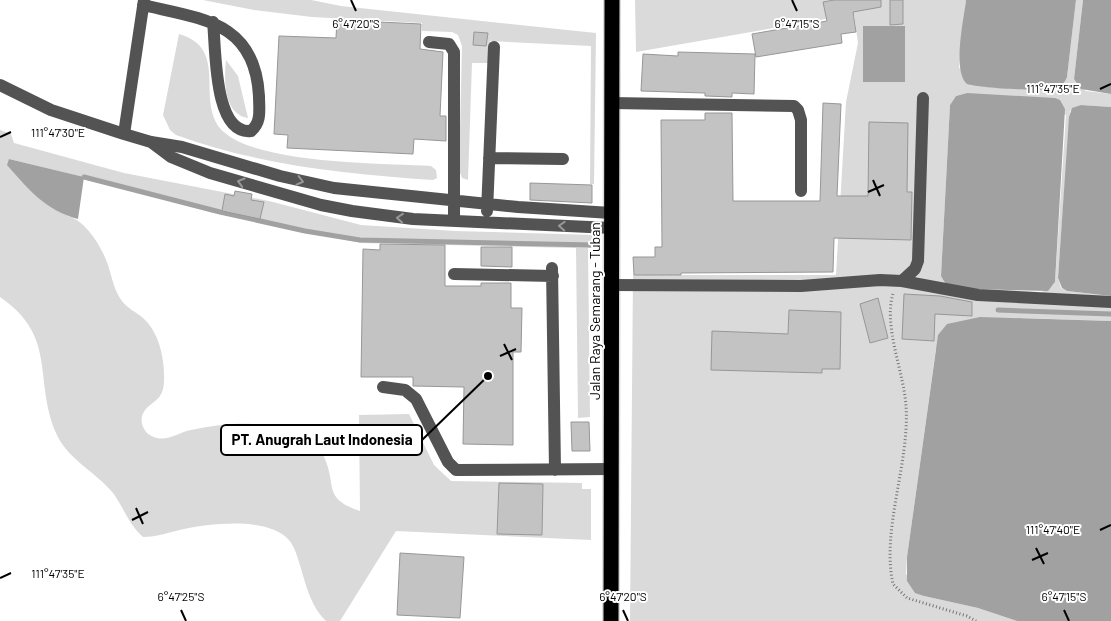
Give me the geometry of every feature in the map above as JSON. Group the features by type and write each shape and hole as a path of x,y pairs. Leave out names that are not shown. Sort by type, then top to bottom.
{"highway":[{"name":"Jalan Raya Semarang - Tuban","path":"612,0 610,285 612,621"}],"lane":[{"path":"124,134 144,3 213,22 233,34 252,57 258,86 260,117 251,131 240,130 224,113 220,100 213,22"},
{"path":"428,42 449,44 454,52 454,220"},
{"path":"487,222 494,46"},
{"path":"0,86 51,110 124,134 151,142 182,147 315,185 487,204 611,212"},
{"path":"902,281 915,270 918,261 923,98"},
{"path":"611,103 794,106 798,110 801,120 801,191"},
{"path":"151,142 171,157 187,165 321,205 384,216 611,228"},
{"path":"489,158 563,159"},
{"path":"454,274 552,272 556,470"},
{"path":"610,285 801,286 880,280 902,281 978,295 1111,302"},
{"path":"383,387 405,390 416,399 448,462 456,470 612,469"}],"path":[{"path":"902,281 892,296 891,310 907,408 906,431 891,553 893,584 907,598 967,616 976,621"}],"shaded area":[{"path":"203,0 311,0 341,6 596,33 594,184 590,184 591,46 490,41 489,63 472,63 468,180 462,178 459,170 462,46 458,35 452,32 422,31 422,23 312,17 254,10"},
{"path":"635,0 966,0 959,68 1067,77 1076,0 1083,0 1074,79 1086,91 1111,94 1111,107 1081,105 1070,111 1058,278 1061,288 1067,291 1111,296 1111,321 1023,318 936,348 907,557 906,574 924,596 978,608 1017,621 630,621 633,275 836,275 846,102 858,43 854,14 636,52","holes":["863,26 905,26 905,53","967,93 1066,115 1055,282 1042,292 973,289 941,276 950,105 956,96"]},
{"path":"966,0 1076,0 1067,77 1063,84 1056,88 1026,90 967,84 960,68 961,32"},
{"path":"1083,0 1111,0 1111,94 1081,89 1074,79"},
{"path":"863,26 905,26 905,82 863,82"},
{"path":"179,34 195,41 204,52 208,65 211,108 216,121 225,133 242,143 266,151 323,160 431,166 436,170 437,178 433,180 400,178 270,161 239,154 176,135 170,130 163,115"},
{"path":"226,60 238,76 248,118 234,110 230,103 225,86"},
{"path":"967,93 1055,98 1060,100 1065,109 1055,282 1048,291 973,289 947,286 941,276 950,105 956,96"},
{"path":"1081,105 1111,107 1111,296 1067,291 1062,288 1058,278 1069,117 1072,108"},
{"path":"0,130 11,134 14,143 124,173 269,201 361,225 455,231 594,235 593,248 588,248 590,417 578,418 576,248 361,243 210,212 84,177 9,159 68,216 81,223 87,229 105,258 119,297 126,306 143,318 154,331 164,365 164,382 161,394 142,416 143,427 153,437 161,439 191,430 237,424 261,425 292,432 302,436 318,448 327,465 335,495 340,501 360,511 359,415 409,414 434,465 451,481 582,483 582,489 591,489 591,540 396,531 340,621 326,621 319,613 310,596 294,548 286,537 275,530 261,526 228,524 196,527 143,537 130,522 113,493 67,451 61,442 49,413 37,343 30,327 18,312 0,297"},
{"path":"9,159 84,177 78,219 56,210 38,198 7,165"},
{"path":"980,317 1111,321 1111,621 1017,621 978,608 915,593 907,581 907,557 938,335 947,324"}],"building":[{"path":"834,0 881,0 881,7 853,12 856,32 841,34 842,43 756,57 752,34 827,21 823,2"},
{"path":"890,0 903,0 903,24 890,25"},
{"path":"337,20 421,24 420,49 443,52 440,116 446,116 446,141 414,139 413,154 287,148 288,135 274,134 279,36 336,38"},
{"path":"474,32 488,33 486,46 473,45"},
{"path":"678,52 755,54 754,94 732,93 732,97 705,96 705,93 641,91 643,54 678,56"},
{"path":"823,103 841,104 837,196 868,196 869,122 908,123 907,192 912,192 911,240 834,238 833,272 634,275 633,257 655,257 655,247 662,247 661,120 705,120 705,113 732,113 733,201 820,201"},
{"path":"530,183 592,185 592,203 530,200"},
{"path":"235,191 252,194 251,200 264,202 260,219 222,211 225,194 234,196"},
{"path":"380,244 445,245 445,286 481,286 481,283 511,283 511,308 522,308 521,352 513,352 513,445 463,444 464,387 413,386 413,377 361,377 363,249 380,250"},
{"path":"481,247 512,247 512,267 481,266"},
{"path":"904,294 940,296 972,302 972,316 935,314 934,341 902,339"},
{"path":"878,298 888,338 870,343 860,304"},
{"path":"789,310 841,312 840,369 822,369 822,373 711,370 712,331 788,334"},
{"path":"571,422 589,422 590,451 572,451"},
{"path":"499,483 543,484 542,535 497,534"},
{"path":"400,553 464,557 460,618 397,615"}],"waterway":[{"path":"84,177 220,212 305,231 360,240 593,245"},
{"path":"998,310 1111,314"}],"place":[{"name":"PT. Anugrah Laut Indonesia","path":"488,376"}]}
